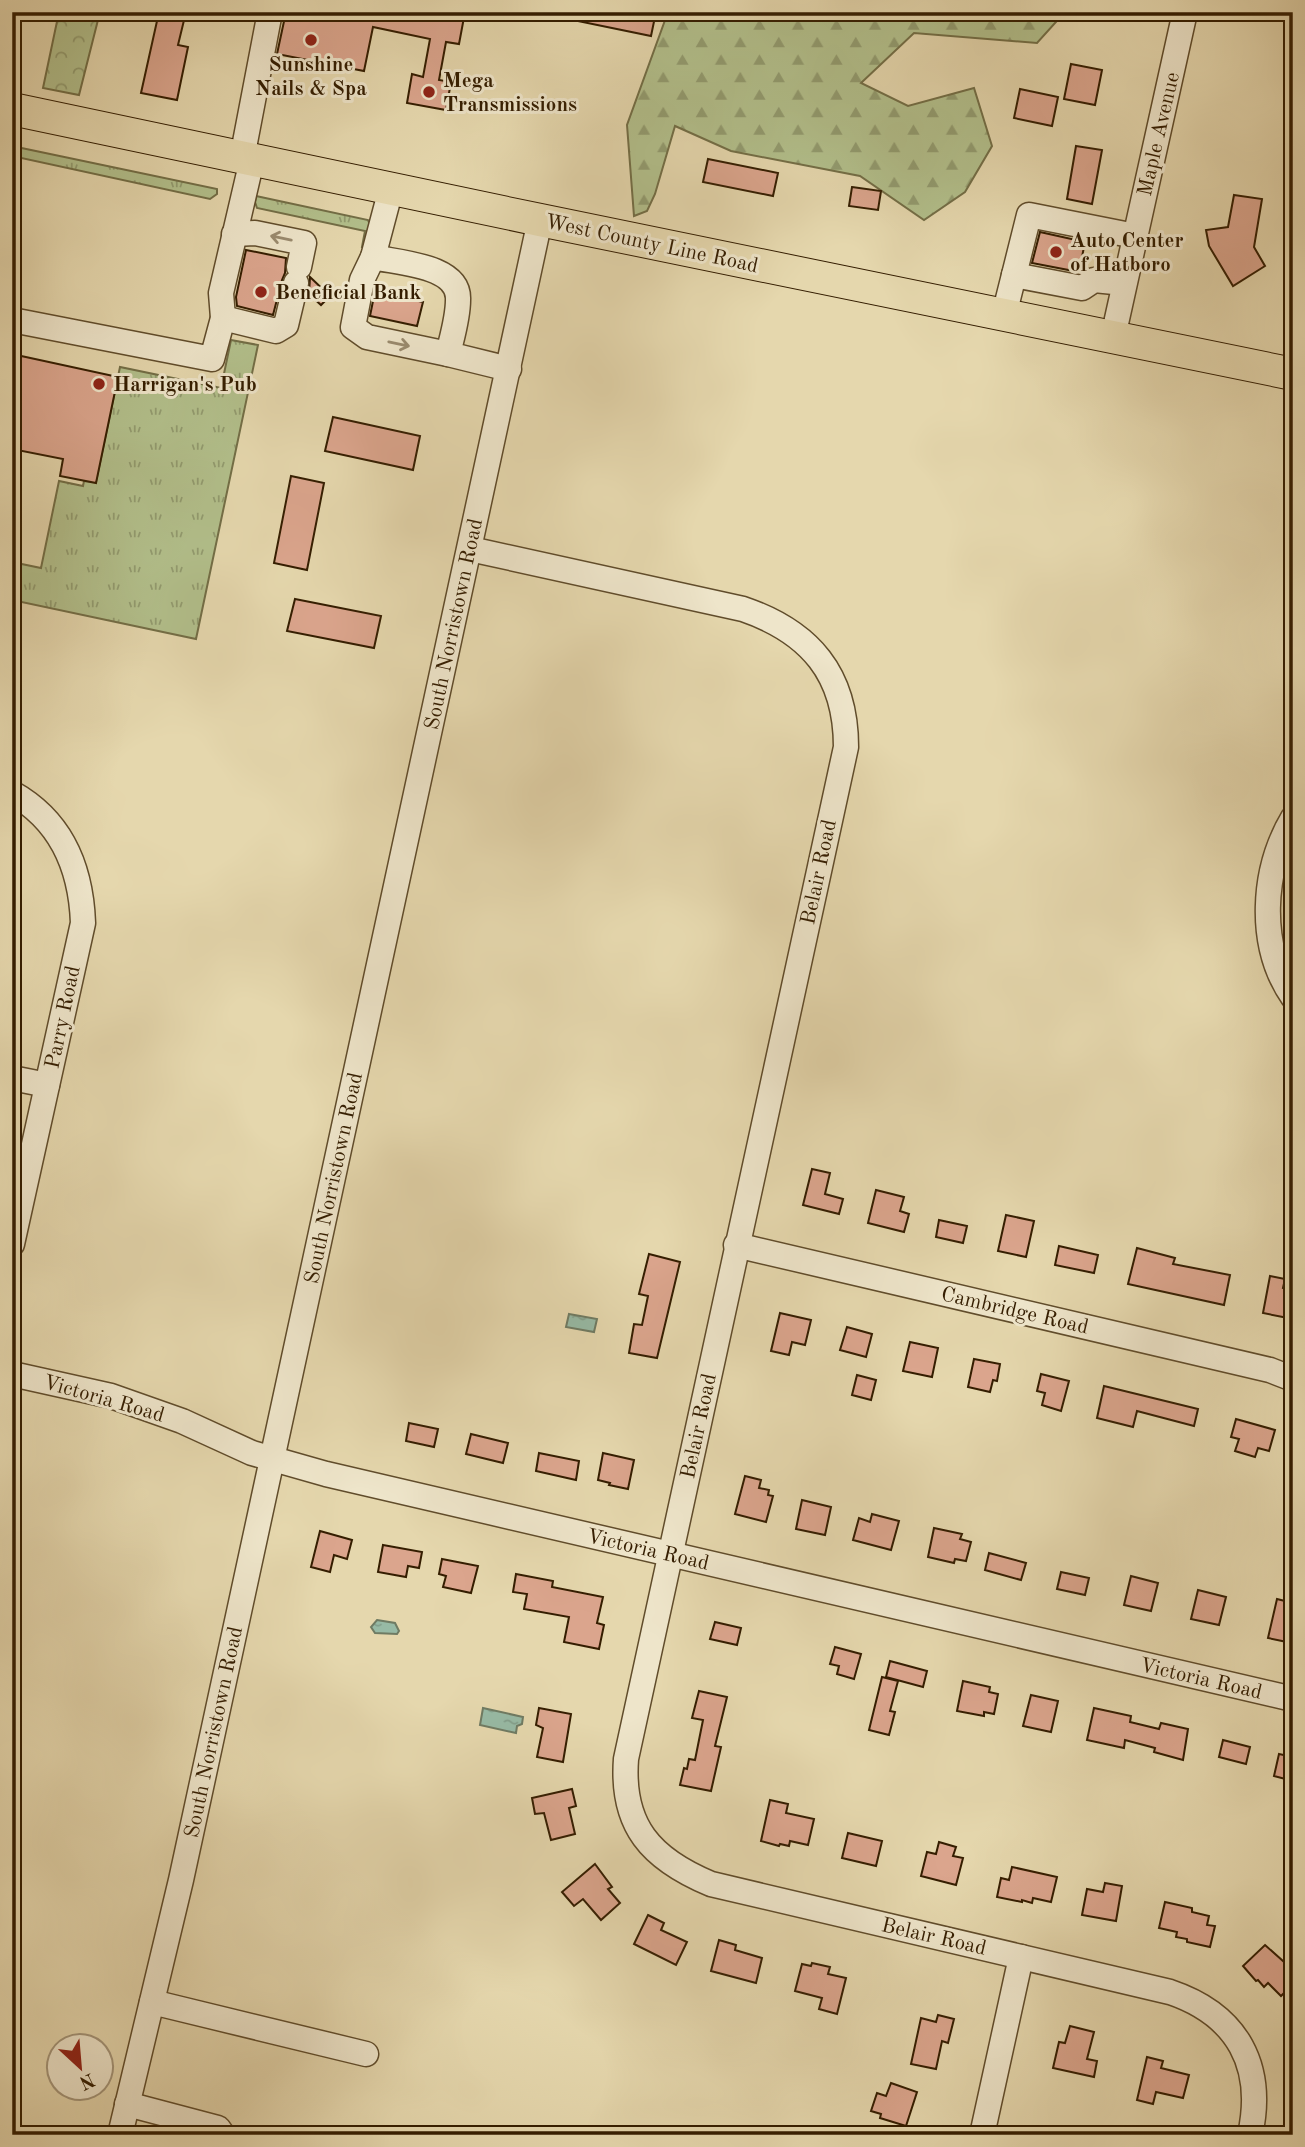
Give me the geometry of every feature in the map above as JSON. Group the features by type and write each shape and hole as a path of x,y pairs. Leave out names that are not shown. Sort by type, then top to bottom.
{"main road":[{"name":"West County Line Road","path":"12,109 1293,374"}],"street":[{"path":"12,320 212,359 223,318 221,293 234,234 270,12"},
{"name":"Maple Avenue","path":"1113,337 1185,12"},
{"path":"391,189 373,257 359,289 353,327 367,337 509,369"},
{"path":"1004,315 1029,215 1135,236"},
{"name":"South Norristown Road","path":"120,2135 272,1459 540,220"},
{"path":"223,318 281,330 286,325 304,243 255,233 234,234"},
{"path":"373,257 442,272 453,282 459,297 448,354"},
{"path":"1014,275 1083,288 1094,280 1124,283"},
{"name":"Belair Road","path":"470,549 743,608 766,617 791,632 821,660 834,682 846,722 846,747 626,1759 627,1802 634,1822 663,1858 686,1874 711,1884 1189,1998 1227,2025 1250,2065 1255,2087 1255,2111 1250,2135"},
{"name":"Parry Road","path":"12,1244 83,923 82,894 68,850 52,826 20,799"},
{"path":"1293,818 1276,854 1269,896 1269,933 1276,962 1293,997"},
{"path":"12,1078 47,1085"},
{"name":"Cambridge Road","path":"736,1245 1270,1370 1293,1379"},
{"name":"Victoria Road","path":"12,1374 87,1390 147,1407 228,1443 272,1459 1293,1699"},
{"path":"982,2135 1021,1957"},
{"path":"152,2002 366,2054"},
{"path":"127,2104 218,2129 223,2135"}],"green space":[{"path":"59,12 100,12 79,95 43,88"},
{"path":"668,12 1065,12 1037,43 914,33 861,83 908,106 974,88 992,146 965,192 924,220 860,176 731,151 675,126 655,194 647,211 634,216 627,125"},
{"path":"12,146 217,189 217,194 210,199 12,156"},
{"path":"256,196 368,220 373,233 366,248 362,247 365,231 257,208"},
{"path":"231,340 258,345 196,639 12,600 12,562 41,568 59,481 83,486 84,481 96,482 120,367 221,388"}],"water":[{"path":"569,1314 597,1319 594,1332 566,1327"},
{"path":"377,1620 395,1623 399,1631 397,1634 375,1633 371,1627"},
{"path":"483,1708 523,1717 522,1724 517,1726 516,1733 480,1725"}],"building":[{"path":"159,12 186,12 178,45 188,47 177,100 141,93"},
{"path":"286,12 465,12 459,44 446,42 439,80 451,82 446,110 407,103 412,74 423,77 430,39 373,27 364,71 277,54"},
{"path":"569,12 656,12 651,36 568,19"},
{"path":"1071,64 1102,70 1095,105 1064,99"},
{"path":"1020,89 1058,97 1052,126 1014,118"},
{"path":"1076,146 1102,150 1092,204 1067,199"},
{"path":"708,159 778,173 773,196 703,182"},
{"path":"852,187 881,191 878,210 849,206"},
{"path":"1234,195 1262,199 1254,247 1265,266 1233,286 1209,246 1206,230 1228,227"},
{"name":"Auto Center of Hatboro","path":"1040,232 1085,242 1079,272 1032,263"},
{"name":"Beneficial Bank","path":"246,250 286,258 285,273 273,315 237,306 236,297"},
{"path":"310,277 330,296 321,305 309,294"},
{"path":"375,291 423,302 417,326 370,316"},
{"path":"12,354 118,377 96,483 60,476 63,459 12,449"},
{"path":"333,417 420,436 413,470 325,451"},
{"path":"291,476 324,483 307,570 274,563"},
{"path":"295,599 381,616 374,648 287,631"},
{"path":"812,1169 830,1173 825,1194 843,1199 839,1214 803,1205"},
{"path":"876,1190 904,1197 900,1211 909,1214 904,1232 868,1223"},
{"path":"1006,1215 1034,1221 1026,1257 998,1251"},
{"path":"939,1220 967,1226 963,1243 936,1237"},
{"path":"1059,1246 1098,1255 1094,1273 1055,1265"},
{"path":"1137,1248 1175,1258 1173,1264 1230,1275 1224,1305 1128,1284"},
{"path":"649,1254 680,1262 657,1358 629,1353 634,1324 642,1325 648,1296 639,1294"},
{"path":"1270,1276 1285,1279 1283,1288 1293,1290 1293,1319 1263,1313"},
{"path":"780,1313 811,1320 805,1345 792,1342 789,1355 771,1351"},
{"path":"847,1327 872,1334 866,1357 840,1350"},
{"path":"910,1342 938,1348 932,1377 903,1371"},
{"path":"974,1359 1000,1364 997,1381 993,1380 990,1392 968,1387"},
{"path":"1041,1374 1069,1381 1061,1411 1042,1405 1045,1393 1037,1391"},
{"path":"857,1375 876,1380 871,1400 852,1395"},
{"path":"1104,1386 1198,1409 1194,1426 1137,1411 1133,1427 1097,1418"},
{"path":"1236,1419 1275,1430 1269,1451 1258,1448 1255,1457 1235,1451 1239,1439 1231,1437"},
{"path":"409,1423 438,1429 434,1447 406,1441"},
{"path":"471,1434 508,1443 503,1463 466,1454"},
{"path":"539,1453 579,1461 576,1480 536,1471"},
{"path":"603,1453 634,1460 628,1489 598,1480"},
{"path":"745,1476 761,1480 759,1488 769,1490 768,1495 773,1496 766,1522 735,1514"},
{"path":"802,1500 831,1507 825,1535 796,1529"},
{"path":"872,1514 899,1521 891,1550 853,1540 859,1518 870,1522"},
{"path":"934,1528 962,1534 960,1539 971,1542 966,1561 955,1559 954,1563 928,1557"},
{"path":"320,1531 352,1540 347,1559 334,1555 330,1572 311,1567"},
{"path":"383,1545 422,1552 419,1568 408,1566 406,1577 378,1572"},
{"path":"989,1553 1026,1563 1021,1580 985,1570"},
{"path":"442,1559 478,1566 471,1593 443,1587 446,1576 439,1574"},
{"path":"1061,1572 1089,1578 1085,1595 1057,1589"},
{"path":"516,1574 553,1581 552,1587 603,1597 597,1623 604,1625 599,1649 564,1642 569,1617 524,1609 527,1594 513,1592"},
{"path":"1131,1576 1158,1583 1151,1611 1124,1605"},
{"path":"1198,1590 1226,1597 1219,1625 1191,1619"},
{"path":"1277,1599 1293,1603 1287,1642 1268,1638"},
{"path":"715,1622 741,1628 737,1645 710,1639"},
{"path":"835,1647 861,1654 854,1679 837,1674 839,1666 830,1664"},
{"path":"890,1661 927,1671 923,1687 886,1677"},
{"path":"882,1677 898,1681 890,1711 895,1712 889,1735 869,1730"},
{"path":"963,1681 990,1687 989,1692 998,1694 994,1714 984,1712 984,1716 957,1711"},
{"path":"699,1691 727,1697 715,1746 721,1747 711,1791 680,1785 689,1759 695,1760 703,1720 692,1718"},
{"path":"1031,1695 1058,1701 1051,1732 1023,1726"},
{"path":"539,1708 571,1714 563,1762 537,1757 543,1728 536,1725"},
{"path":"1094,1708 1131,1716 1130,1722 1159,1729 1161,1723 1188,1729 1183,1760 1154,1752 1155,1748 1125,1740 1124,1748 1087,1740"},
{"path":"1223,1740 1250,1747 1246,1764 1219,1757"},
{"path":"1279,1754 1293,1757 1293,1781 1274,1776"},
{"path":"572,1789 576,1806 569,1808 575,1834 551,1840 544,1813 535,1814 532,1798"},
{"path":"770,1800 788,1804 786,1813 814,1819 808,1845 790,1841 789,1846 779,1846 761,1841"},
{"path":"848,1833 882,1841 876,1866 842,1858"},
{"path":"939,1842 956,1847 953,1856 963,1858 956,1885 921,1876 927,1852 936,1854"},
{"path":"595,1864 612,1887 608,1889 620,1903 601,1920 583,1899 574,1906 562,1892"},
{"path":"1012,1867 1057,1877 1051,1902 1033,1898 1032,1903 997,1897 1001,1878 1009,1880"},
{"path":"1105,1883 1122,1886 1116,1921 1082,1915 1087,1889 1103,1892"},
{"path":"1165,1902 1192,1908 1192,1912 1209,1916 1207,1925 1215,1926 1210,1947 1187,1942 1187,1939 1176,1937 1177,1932 1159,1928"},
{"path":"648,1915 664,1923 661,1930 687,1942 676,1965 634,1944"},
{"path":"719,1940 736,1945 735,1950 762,1958 756,1983 711,1971"},
{"path":"1265,1945 1293,1970 1293,1984 1281,1996 1268,1983 1264,1987 1256,1981 1243,1966"},
{"path":"812,1963 830,1967 828,1974 846,1978 837,2014 819,2009 822,1998 795,1991 802,1964 811,1966"},
{"path":"938,2015 954,2019 948,2043 942,2041 936,2069 911,2064 921,2018 936,2022"},
{"path":"1070,2026 1094,2032 1087,2059 1097,2061 1094,2077 1053,2068 1059,2042 1065,2043"},
{"path":"1147,2057 1163,2061 1161,2068 1189,2075 1183,2098 1156,2092 1153,2104 1137,2100"},
{"path":"891,2083 917,2092 906,2126 880,2118 881,2114 871,2111 877,2093 886,2096"}],"place":[{"name":"Sunshine Nails & Spa","path":"311,40"},
{"name":"Mega Transmissions","path":"429,92"},
{"name":"Auto Center of Hatboro","path":"1056,252"},
{"name":"Beneficial Bank","path":"261,292"},
{"name":"Harrigan's Pub","path":"99,384"}]}
